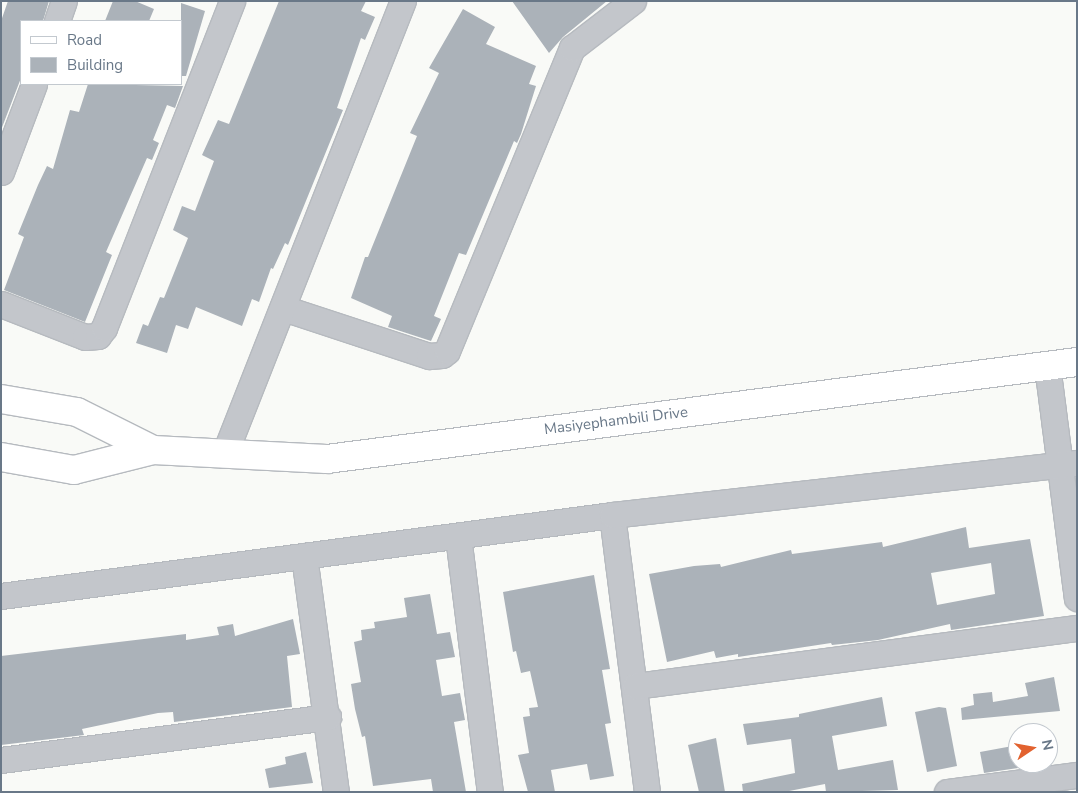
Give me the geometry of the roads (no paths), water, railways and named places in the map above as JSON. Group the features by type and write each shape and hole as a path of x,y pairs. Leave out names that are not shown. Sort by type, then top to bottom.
{"main road":[{"name":"Masiyephambili Drive","path":"1,457 74,470 153,450 328,459 1077,362"},
{"name":"Masiyephambili Drive","path":"1,399 77,412 153,450"}],"street":[{"path":"57,20 64,1"},
{"path":"1,304 84,337 98,336 104,328 232,1"},
{"path":"224,455 403,1"},
{"path":"283,308 429,356 442,355 447,351 572,48 633,1"},
{"path":"1,172 34,85"},
{"path":"1047,365 1067,464 1077,598"},
{"path":"1,596 612,515 1067,464"},
{"path":"612,515 648,792"},
{"path":"458,536 490,792"},
{"path":"304,556 328,717 336,792"},
{"path":"635,686 1077,628"},
{"path":"1,760 328,717"},
{"path":"947,792 1077,775"}]}
